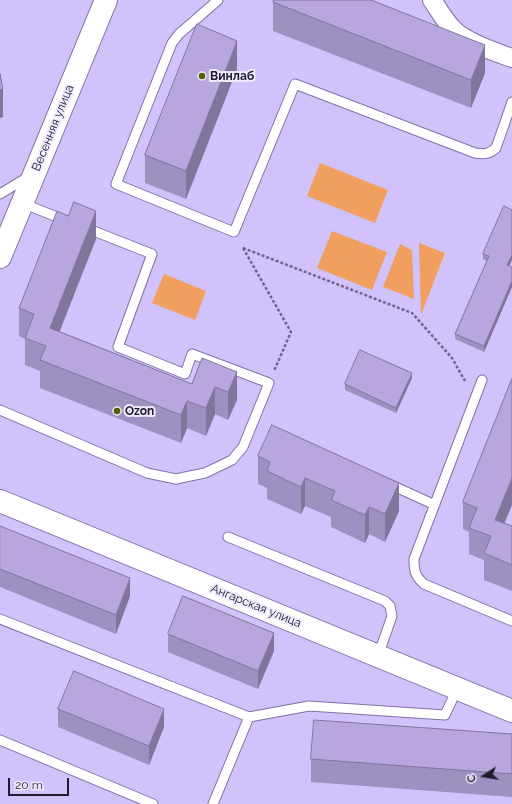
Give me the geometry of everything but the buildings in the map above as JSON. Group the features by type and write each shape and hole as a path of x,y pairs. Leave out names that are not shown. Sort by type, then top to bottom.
{"street":[{"name":"Весенняя улица","path":"0,257 106,0"},
{"path":"432,0 453,29 460,35 472,42 512,58"},
{"name":"Ангарская улица","path":"0,502 512,710"}],"lane":[{"path":"218,0 179,34 172,43 116,184 234,232 295,84 475,153 483,154 491,153 496,148 512,102"},
{"path":"0,194 34,173"},
{"path":"0,410 146,473 176,478 205,473 232,460 243,447 269,383 192,354 185,374 118,347 152,254 22,203"},
{"path":"482,380 414,559 414,569 417,577 424,584 512,621"},
{"path":"384,482 435,505"},
{"path":"228,537 385,601 390,606 392,616 378,656"},
{"path":"0,619 248,717 309,706 445,714 457,688"},
{"path":"213,804 248,717"},
{"path":"0,740 153,804"}],"path":[{"path":"234,232 291,332 269,383"},
{"path":"243,248 412,312 452,358 476,398"}],"shaded area":[{"path":"320,163 388,190 375,223 307,196"},
{"path":"332,231 387,252 372,290 317,268"},
{"path":"419,243 445,253 421,315"},
{"path":"400,244 412,250 414,299 383,287"},
{"path":"164,274 206,291 195,320 152,303"}],"place":[{"name":"Винлаб","path":"202,76"},
{"name":"Ozon","path":"117,411"}]}
